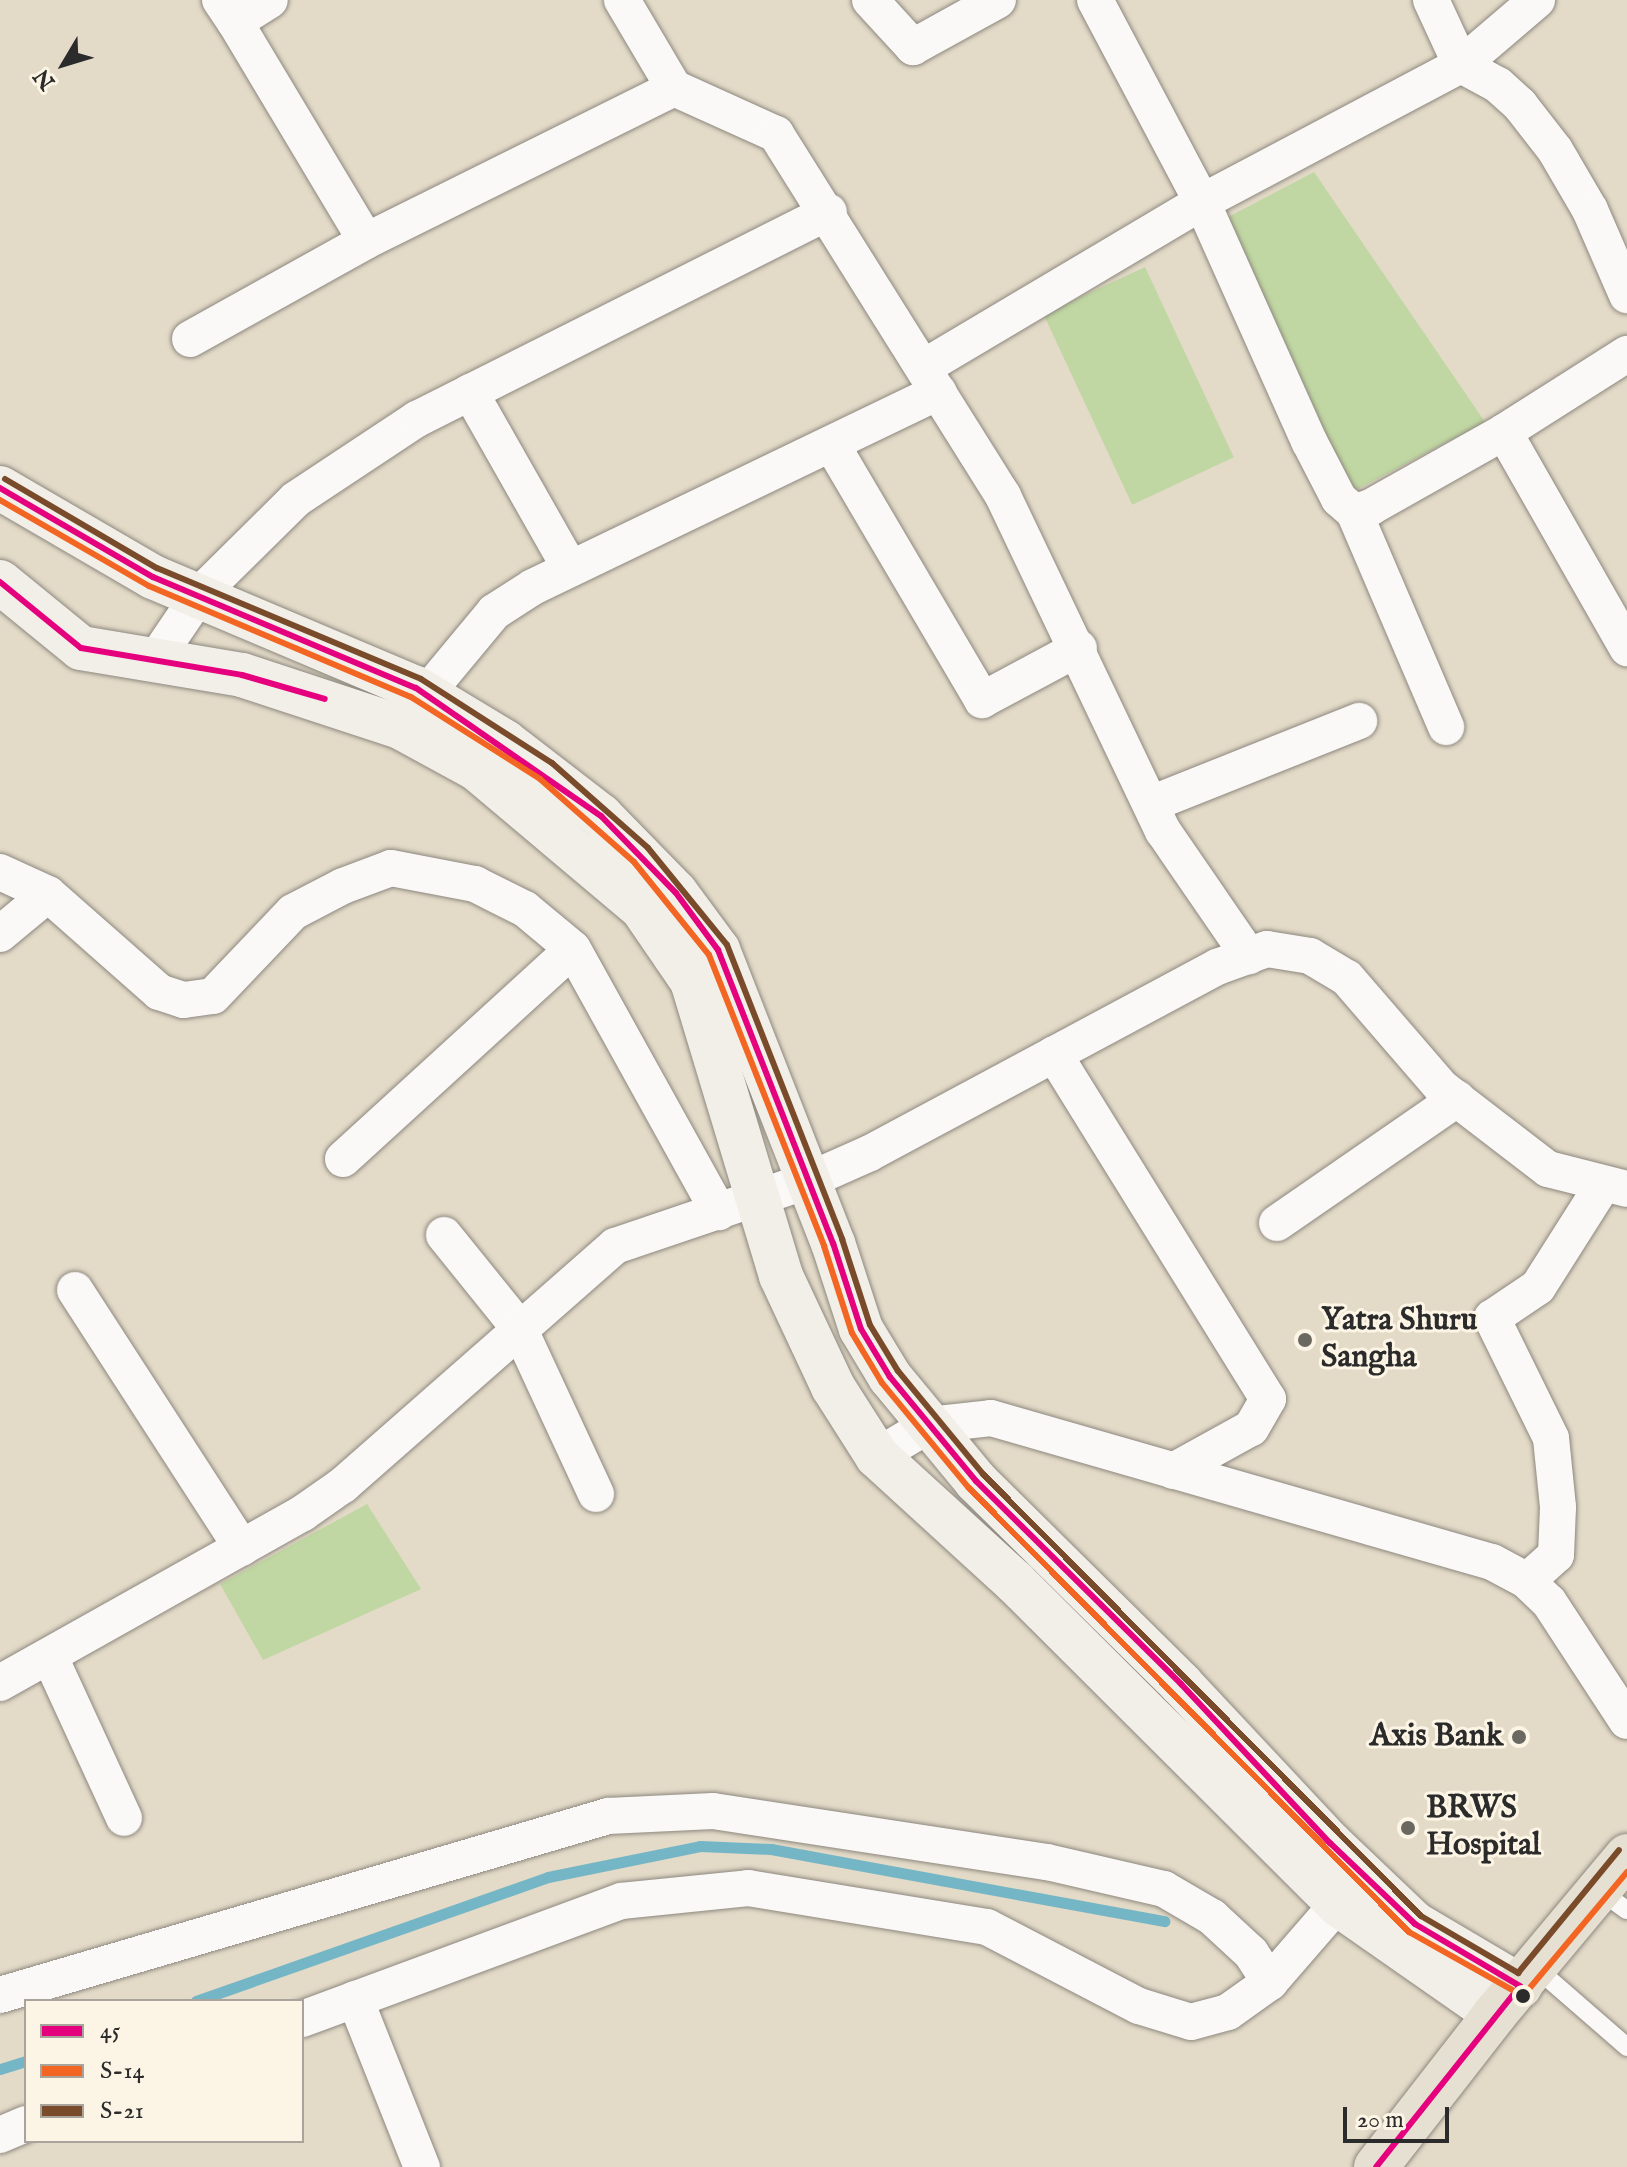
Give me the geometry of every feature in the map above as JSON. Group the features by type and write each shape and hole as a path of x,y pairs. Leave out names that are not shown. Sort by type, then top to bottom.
{"main road":[{"path":"0,488 153,577 426,694 546,771 601,816 676,893 718,950 861,1329 890,1377 976,1481 1100,1602 1351,1890"},
{"path":"0,582 81,648 153,663 242,675 400,727 477,769 601,869 642,908 692,981 738,1206 781,1276 806,1334 877,1456 1351,1890 1415,1924 1517,1989"},
{"path":"1376,2167 1517,1989 1613,1900 1627,1856"}],"street":[{"path":"270,0 227,11 366,241"},
{"path":"622,0 674,88 776,134 829,212 1003,496 1079,648 1153,803 1163,831 1249,956"},
{"path":"870,0 913,47 998,0"},
{"path":"1095,0 1202,202 1309,441 1339,499 1354,512 1446,727"},
{"path":"1431,0 1461,65 1498,85 1520,105 1555,150 1590,210 1627,295"},
{"path":"426,694 494,612 570,568 832,445 1202,202 1461,65 1537,0"},
{"path":"190,339 366,241 674,88"},
{"path":"153,663 199,595 296,499 417,419 829,212"},
{"path":"1354,512 1371,507 1504,432 1627,354"},
{"path":"470,392 570,568"},
{"path":"1504,432 1627,648"},
{"path":"832,445 982,700 1079,648"},
{"path":"1153,803 1359,721"},
{"path":"0,872 48,894 159,992 184,1000 213,996 293,912 391,868 475,884 525,909 573,949 738,1206"},
{"path":"0,934 48,894"},
{"path":"343,1159 573,949"},
{"path":"4,1672 50,1657 242,1548 343,1485 615,1246 807,1181 1217,967 1267,949 1310,956 1347,978 1457,1099 1548,1169 1614,1187 1538,1287 1492,1318 1551,1438 1558,1507 1556,1555 1527,1581"},
{"path":"1054,1054 1268,1399 1251,1428 1173,1471"},
{"path":"1277,1223 1457,1099"},
{"path":"444,1235 519,1328 596,1494"},
{"path":"75,1290 242,1548"},
{"path":"877,1456 929,1425 991,1418 1492,1562 1527,1581 1549,1602 1627,1721"},
{"path":"50,1657 124,1818"},
{"path":"0,1995 608,1816 713,1811 1047,1862 1164,1889 1212,1917 1251,1953 1270,1982"},
{"path":"304,2018 621,1901 748,1888 987,1927 1139,2006 1191,2022 1228,2012 1270,1982 1351,1890"},
{"path":"355,1999 422,2167"},
{"path":"0,2135 24,2125"}],"lane":[{"path":"1517,1989 1627,2047"}],"green space":[{"path":"1314,172 1485,422 1350,493 1213,225"},
{"path":"1145,267 1234,457 1132,505 1043,314"},
{"path":"367,1504 421,1589 263,1660 220,1584"}],"waterway":[{"path":"202,1999 548,1877 700,1846 771,1849 1164,1921"},
{"path":"0,2069 24,2062"}],"transit line":[{"name":"S-21","path":"5,479 157,568 421,679 552,763 648,848 727,945 842,1239 870,1325 898,1371 983,1474 1421,1916 1518,1973 1619,1850"},
{"name":"45","path":"0,488 153,577 416,688 601,816 676,893 718,950 833,1243 861,1329 890,1377 976,1481 1181,1684 1330,1843 1415,1924 1520,1986 1376,2167"},
{"name":"S-14","path":"0,500 149,586 411,697 540,779 634,862 709,955 824,1246 852,1333 882,1383 969,1488 1409,1932 1523,1996 1627,1872"},
{"name":"45","path":"0,582 81,648 242,675 325,699"}],"place":[{"name":"Yatra Shuru Sangha","path":"1305,1340"},
{"name":"Axis Bank","path":"1519,1737"},
{"name":"BRWS Hospital","path":"1408,1828"}]}
